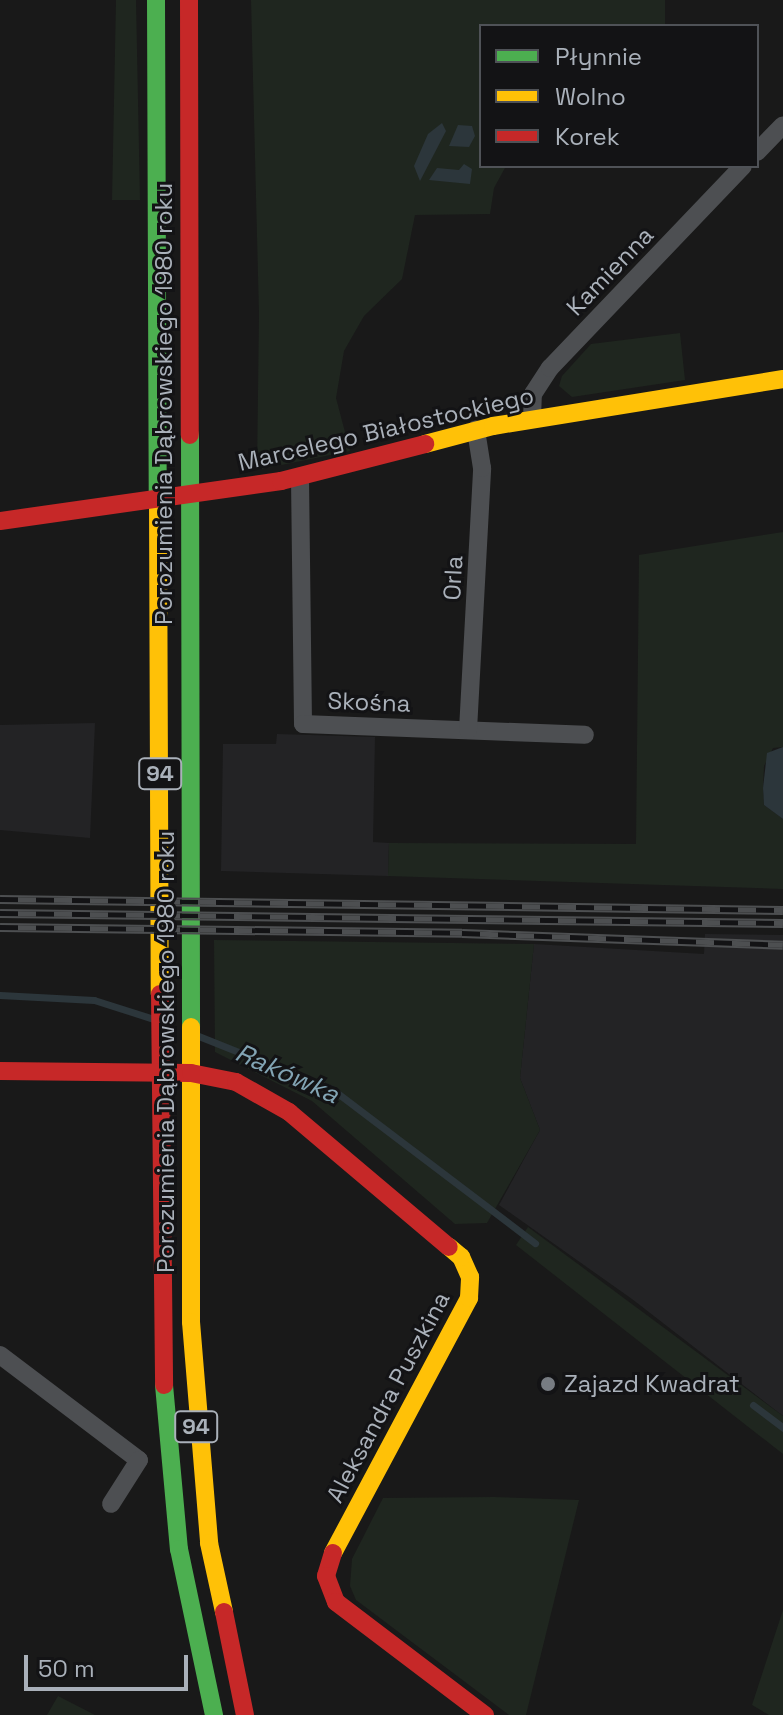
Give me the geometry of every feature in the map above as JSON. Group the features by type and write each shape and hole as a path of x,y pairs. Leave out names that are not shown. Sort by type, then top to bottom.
{"main road":[{"name":"Porozumienia Dąbrowskiego 1980 roku","path":"156,0 160,1135 166,1438 179,1549 214,1715"},
{"name":"Porozumienia Dąbrowskiego 1980 roku","path":"189,0 189,1135 197,1435 209,1543 245,1715"},
{"name":"Marcelego Białostockiego","path":"0,521 300,478 476,429 783,379"},
{"name":"Aleksandra Puszkina","path":"0,1071 191,1073 236,1082 289,1112 461,1257 470,1277 469,1298 330,1559 326,1576 336,1602 485,1715"}],"street":[{"path":"759,150 783,125"},
{"name":"Kamienna","path":"532,419 538,382 741,168"},
{"name":"Orla","path":"468,730 482,468 476,429"},
{"name":"Skośna","path":"300,478 303,724 585,735"},
{"path":"0,1355 139,1460 111,1504"}],"shaded area":[{"path":"116,0 136,0 140,200 112,200"},
{"path":"251,0 665,0 665,24 479,24 479,168 505,168 494,188 490,214 415,215 402,279 364,316 344,351 336,398 350,451 257,470 259,314"},
{"path":"442,123 446,131 420,181 414,166 428,134"},
{"path":"458,125 472,126 475,136 469,147 449,146"},
{"path":"464,164 472,169 470,184 429,180 437,168 459,170"},
{"path":"680,333 685,380 572,397 559,386 562,376 591,344"},
{"path":"783,532 783,747 773,748 764,766 763,788 764,805 783,819 783,889 388,876 389,843 636,844 639,555"},
{"path":"95,723 90,838 0,830 0,725"},
{"path":"277,734 375,737 373,842 389,843 388,876 221,871 223,744 276,744"},
{"path":"783,747 783,819 764,805 763,788 767,753"},
{"path":"705,934 783,935 783,1416 632,1299 499,1205 540,1130 520,1078 534,944 704,954"},
{"path":"214,940 534,944 520,1078 540,1130 487,1223 455,1224 312,1101 215,1052"},
{"path":"528,1227 783,1416 783,1454 516,1245"},
{"path":"383,1498 579,1500 526,1715 509,1715 356,1600 350,1586 352,1559"},
{"path":"783,1610 783,1715 769,1715 752,1705"},
{"path":"58,1696 95,1715 47,1715"}],"waterway":[{"name":"Rakówka","path":"0,995 94,1000 154,1019"},
{"name":"Rakówka","path":"196,1035 332,1089 535,1243"},
{"name":"Rakówka","path":"753,1405 783,1428"}],"railway":[{"path":"0,899 783,910"},
{"path":"0,913 783,923"},
{"path":"0,927 462,933 783,945"}],"traffic: fast":[{"path":"156,0 158,498"},
{"path":"190,435 191,1027"},
{"path":"164,1385 179,1549 214,1715"}],"traffic: slow":[{"path":"425,444 493,426 783,379"},
{"path":"158,498 160,994"},
{"path":"191,1027 191,1322 209,1543 224,1612"},
{"path":"333,1553 469,1298 470,1277 461,1257 449,1247"}],"traffic: jam":[{"path":"189,0 190,435"},
{"path":"0,521 281,481 425,444"},
{"path":"160,994 164,1385"},
{"path":"0,1071 191,1073 236,1082 289,1112 449,1247"},
{"path":"333,1553 326,1576 336,1602 485,1715"},
{"path":"224,1612 245,1715"}],"place":[{"name":"Zajazd Kwadrat","path":"548,1384"}]}
